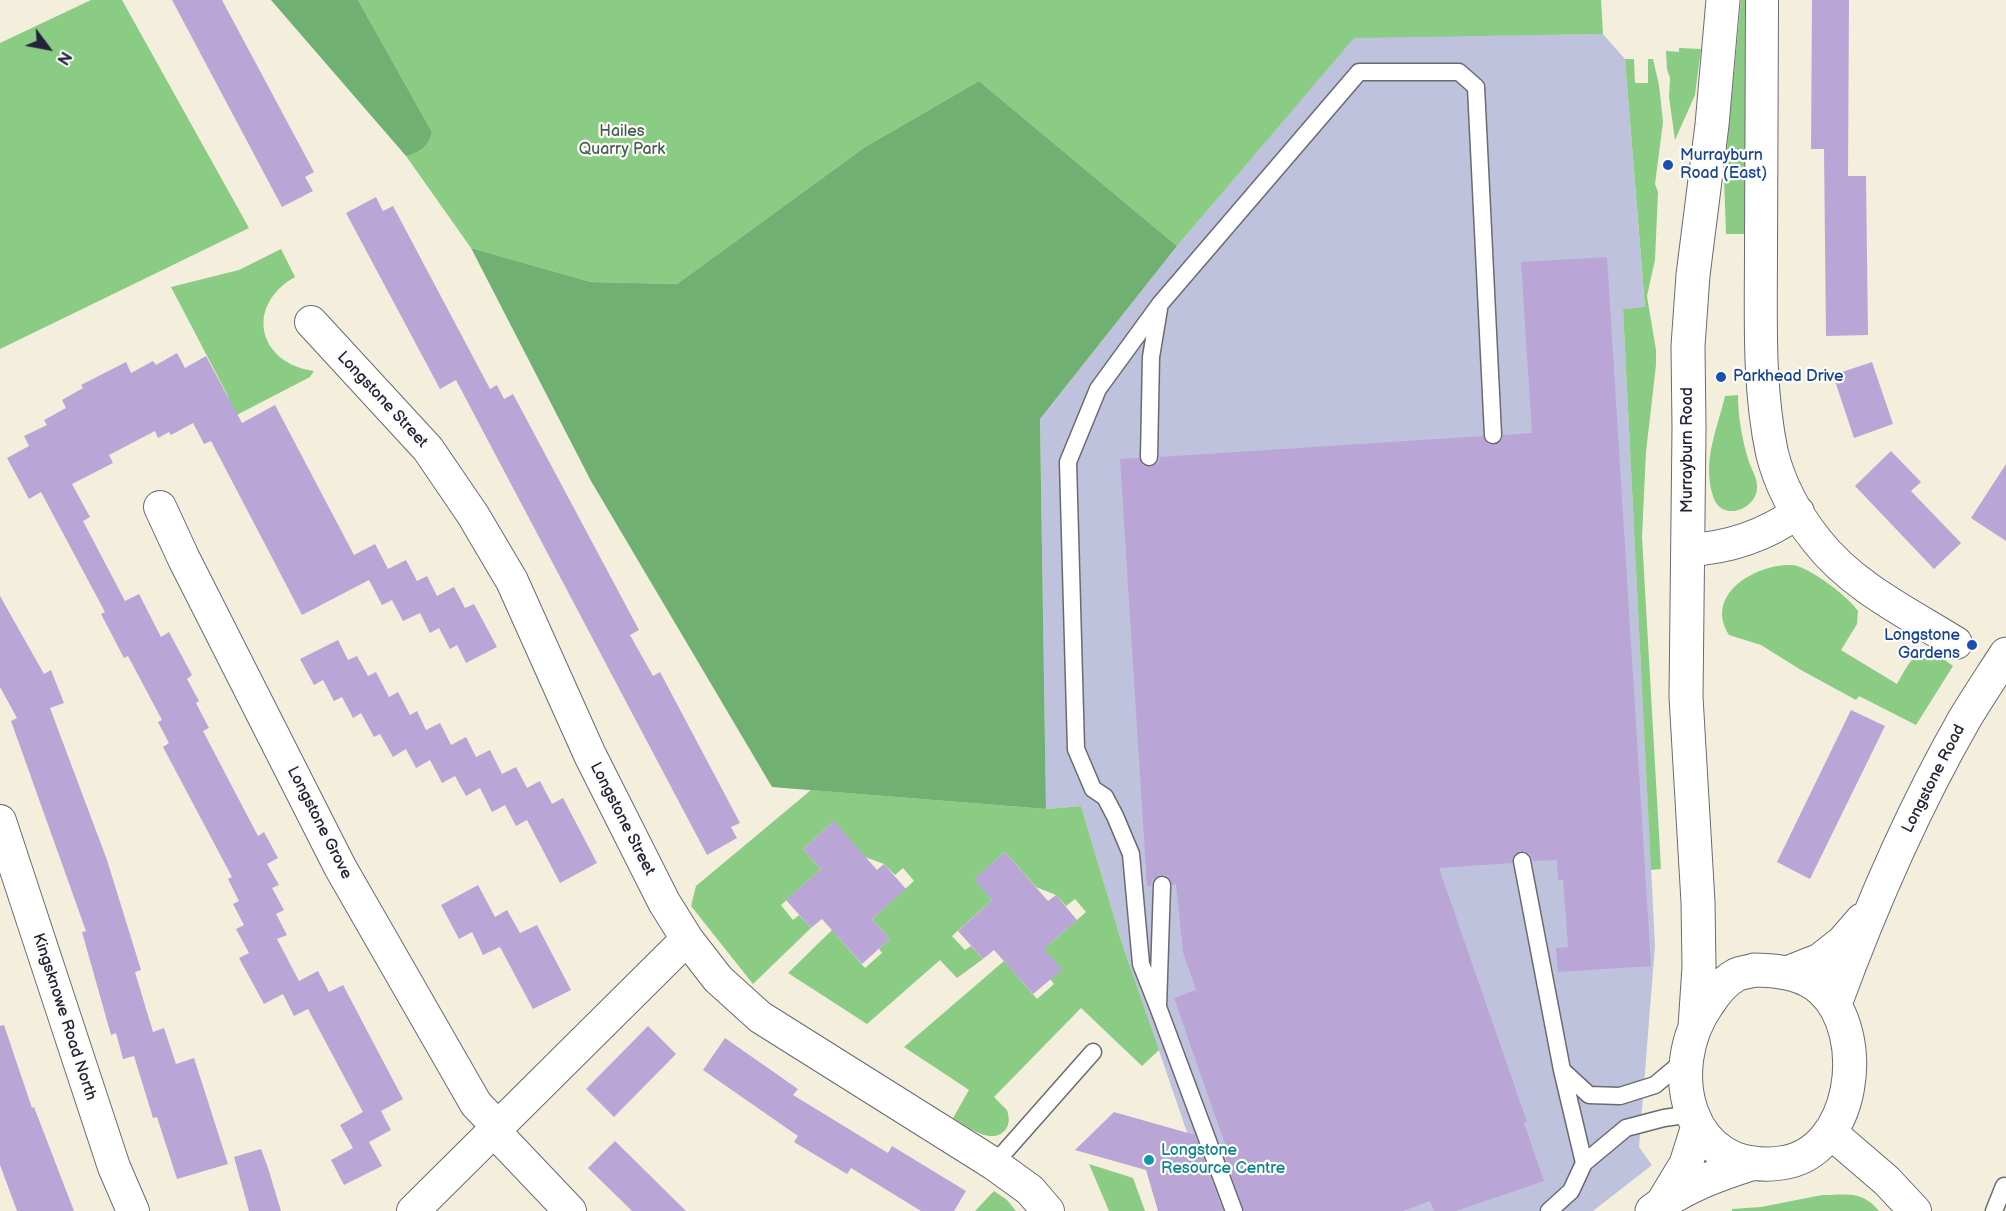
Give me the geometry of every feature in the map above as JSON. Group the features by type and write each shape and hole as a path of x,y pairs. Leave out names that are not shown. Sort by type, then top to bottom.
{"street":[{"name":"Murrayburn Road","path":"1695,1027 1699,967 1698,902 1686,698 1688,346 1690,305 1712,125 1724,0"},
{"path":"1762,0 1762,369 1773,454 1783,485 1817,541 1846,570 1884,599 1956,643"},
{"name":"Longstone Street","path":"311,322 428,449 473,515 512,581 590,755 664,902 687,939 718,979 760,1017 994,1164 1030,1190 1048,1211"},
{"name":"Longstone Grove","path":"160,507 339,867 476,1104 570,1211"},
{"path":"1688,550 1705,549 1742,541 1767,531 1798,512"},
{"name":"Longstone Road","path":"1835,1004 1871,910 1906,832 1965,718 2006,654"},
{"name":"Kingsknowe Road North","path":"0,821 114,1167 133,1211"},
{"name":"Murrayburn Road","path":"1698,902 1711,936 1737,975"},
{"name":"Longstone Road","path":"1787,973 1820,960 1843,942 1871,910"},
{"path":"413,1211 687,939"},
{"path":"1754,970 1787,973 1805,978 1821,989 1835,1004 1845,1022 1848,1040 1848,1076 1843,1108 1820,1145 1794,1161 1754,1163 1732,1158 1717,1150 1695,1120 1685,1088 1686,1059 1695,1027 1713,996 1737,975 1754,970"},
{"path":"1657,1207 1686,1164 1695,1120"},
{"path":"1830,1132 1887,1181 1915,1211"},
{"path":"1657,1207 1716,1175 1754,1163"}],"lane":[{"path":"1234,1211 1141,964 1131,854 1105,797 1093,789 1076,749 1068,462 1098,389 1160,304 1359,72 1459,72 1476,87 1493,435"},
{"path":"1149,457 1151,357 1160,304"},
{"path":"1522,861 1562,1070 1584,1163"},
{"path":"1158,1008 1162,885"},
{"path":"994,1164 1093,1052"},
{"path":"1562,1070 1589,1095 1620,1096 1655,1085 1686,1059"},
{"path":"1549,1211 1571,1191 1584,1163 1626,1128 1664,1118 1695,1120"},
{"path":"1994,1211 2004,1186"}],"shaded area":[{"path":"1603,34 1625,59 1645,308 1623,309 1655,946 1639,1147 1652,1165 1593,1211 1214,1211 1121,940 1081,806 1046,809 1040,419 1177,246 1354,37"}],"green space":[{"path":"91,0 122,0 249,228 0,349 0,43"},
{"path":"271,0 358,0 432,132 426,145 419,151 406,156"},
{"name":"Hailes Quarry Park","path":"358,0 1601,0 1603,34 1354,38 1177,246 979,81 865,147 677,284 591,282 471,248 406,156 423,148 432,132"},
{"path":"1741,0 1746,0 1746,234 1726,234 1724,178"},
{"path":"1679,48 1701,49 1695,95 1675,140 1666,51 1679,52"},
{"path":"1625,59 1634,59 1635,83 1648,83 1648,59 1653,59 1659,85 1663,122 1655,184 1658,192 1655,260 1647,296 1656,350 1656,365 1646,452 1642,537 1661,869 1651,870 1623,309 1645,307"},
{"path":"979,81 1177,246 1040,419 1046,809 772,787 591,481 471,248 591,282 677,284 865,147"},
{"path":"281,249 295,277 279,289 269,302 264,317 264,331 270,345 280,357 295,366 314,371 310,377 229,419 228,396 171,287 239,270"},
{"path":"1738,395 1742,435 1757,489 1751,503 1731,511 1718,506 1714,499 1709,472 1712,447 1725,396"},
{"path":"1793,565 1809,571 1828,584 1858,611 1857,624 1841,650 1897,684 1910,662 1926,651 1935,653 1953,666 1916,725 1859,696 1856,700 1761,645 1729,635 1723,620 1723,606 1738,583 1765,569"},
{"path":"811,790 1046,809 1081,806 1121,940 1159,1050 1142,1066 1081,1008 994,1097 1007,1110 1009,1122 1006,1129 1000,1134 987,1136 953,1118 969,1090 904,1047 1004,961 1037,999 1054,984 1050,979 1044,949 1086,912 1075,899 1066,906 1056,895 1036,887 1005,852 975,879 992,900 952,936 965,950 971,946 983,959 957,978 940,960 867,1024 788,973 832,930 865,968 882,953 879,949 890,939 872,919 914,881 903,868 895,875 884,864 865,857 833,822 803,849 821,869 781,905 793,920 799,915 811,928 753,984 691,906 696,886"},
{"path":"1089,1164 1133,1178 1145,1211 1109,1211"},
{"path":"994,1191 1007,1200 1016,1211 975,1211"},
{"path":"1822,1195 1854,1195 1873,1204 1879,1211 1732,1211 1732,1209 1761,1207"}],"building":[{"path":"172,0 222,0 314,172 305,177 313,191 282,207"},
{"path":"1812,0 1849,0 1848,176 1866,176 1868,335 1826,336 1824,149 1811,149"},
{"path":"376,197 383,211 393,206 490,389 497,385 504,399 513,394 639,630 630,635 653,676 660,672 740,823 731,827 737,838 707,855 456,380 440,389 346,213"},
{"path":"1607,257 1651,966 1558,972 1556,948 1568,947 1563,880 1558,880 1557,860 1533,861 1530,854 1521,851 1515,854 1512,863 1439,868 1527,1122 1524,1123 1544,1181 1456,1211 1434,1211 1430,1201 1403,1211 1244,1211 1220,1143 1225,1144 1174,998 1196,990 1183,952 1176,884 1172,885 1168,876 1162,875 1153,879 1151,886 1147,886 1120,459 1139,458 1143,466 1149,467 1158,463 1160,457 1483,436 1488,444 1494,445 1502,440 1503,435 1532,433 1521,262"},
{"path":"177,353 185,368 206,356 242,423 275,405 354,555 375,544 388,569 406,560 417,581 427,576 437,596 454,587 465,608 474,604 497,647 466,663 457,645 450,649 439,628 430,633 420,613 403,621 392,600 382,605 369,580 302,615 211,441 204,444 193,423 171,435 169,432 158,438 155,431 109,455 113,463 72,484 90,517 83,521 125,601 139,594 161,637 169,632 192,675 187,679 199,701 196,703 209,728 203,731 258,836 264,832 278,858 267,864 279,885 272,888 284,910 276,914 287,935 277,939 299,981 318,971 329,992 343,985 403,1099 381,1111 391,1130 369,1142 382,1166 344,1185 331,1160 353,1148 340,1125 363,1112 308,1009 294,1016 283,994 264,1004 239,958 249,953 236,929 244,925 233,904 239,901 228,879 232,877 163,747 169,743 158,722 162,720 128,656 124,658 101,614 105,612 41,492 29,499 7,458 29,446 24,436 47,425 44,420 66,408 62,400 83,388 81,385 126,362 131,373 153,361 156,365"},
{"path":"1872,362 1893,424 1854,438 1833,375"},
{"path":"1891,451 1921,482 1911,491 1961,543 1934,569 1855,486"},
{"path":"2006,464 2006,541 1971,518"},
{"path":"0,596 44,674 51,670 64,703 50,708 107,860 141,970 135,972 153,1032 164,1028 176,1064 194,1058 228,1164 177,1179 157,1117 153,1118 134,1056 123,1059 116,1033 111,1035 82,932 86,931 11,721 17,718 0,687"},
{"path":"338,640 348,660 357,656 368,676 376,672 389,697 398,692 410,715 417,711 426,730 440,723 451,745 466,737 476,757 490,750 502,774 516,767 527,788 540,781 552,804 563,798 597,863 560,883 527,820 516,826 505,805 492,812 480,788 466,796 455,776 442,783 430,760 416,768 406,749 393,757 380,734 374,737 361,713 353,718 342,697 334,701 323,680 314,685 300,659"},
{"path":"1851,710 1885,726 1810,879 1777,862"},
{"path":"834,821 877,870 884,864 906,889 872,919 890,939 862,964 822,919 811,928 786,900 821,869 803,849"},
{"path":"1005,852 1048,901 1056,895 1077,920 1044,949 1062,970 1033,994 994,950 983,959 958,931 992,900 974,879"},
{"path":"478,885 495,917 507,910 520,933 537,925 571,990 533,1009 500,947 483,955 472,932 459,939 441,905"},
{"path":"4,1025 32,1108 34,1107 74,1211 17,1211 0,1165 0,1026"},
{"path":"648,1026 676,1054 614,1117 586,1089"},
{"path":"725,1038 798,1089 793,1095 888,1153 892,1146 966,1191 954,1211 921,1211 851,1168 847,1174 794,1142 798,1136 703,1070"},
{"name":"Longstone Resource Centre","path":"1114,1112 1195,1135 1223,1211 1158,1211 1146,1170 1075,1150"},
{"path":"615,1141 686,1211 632,1211 588,1168"},
{"path":"261,1149 281,1211 249,1211 234,1157"}],"place":[{"name":"Murrayburn Road (East)","path":"1668,165"},
{"name":"Parkhead Drive","path":"1721,377"},
{"name":"Longstone Gardens","path":"1972,645"},
{"name":"Longstone Resource Centre","path":"1149,1160"}]}
